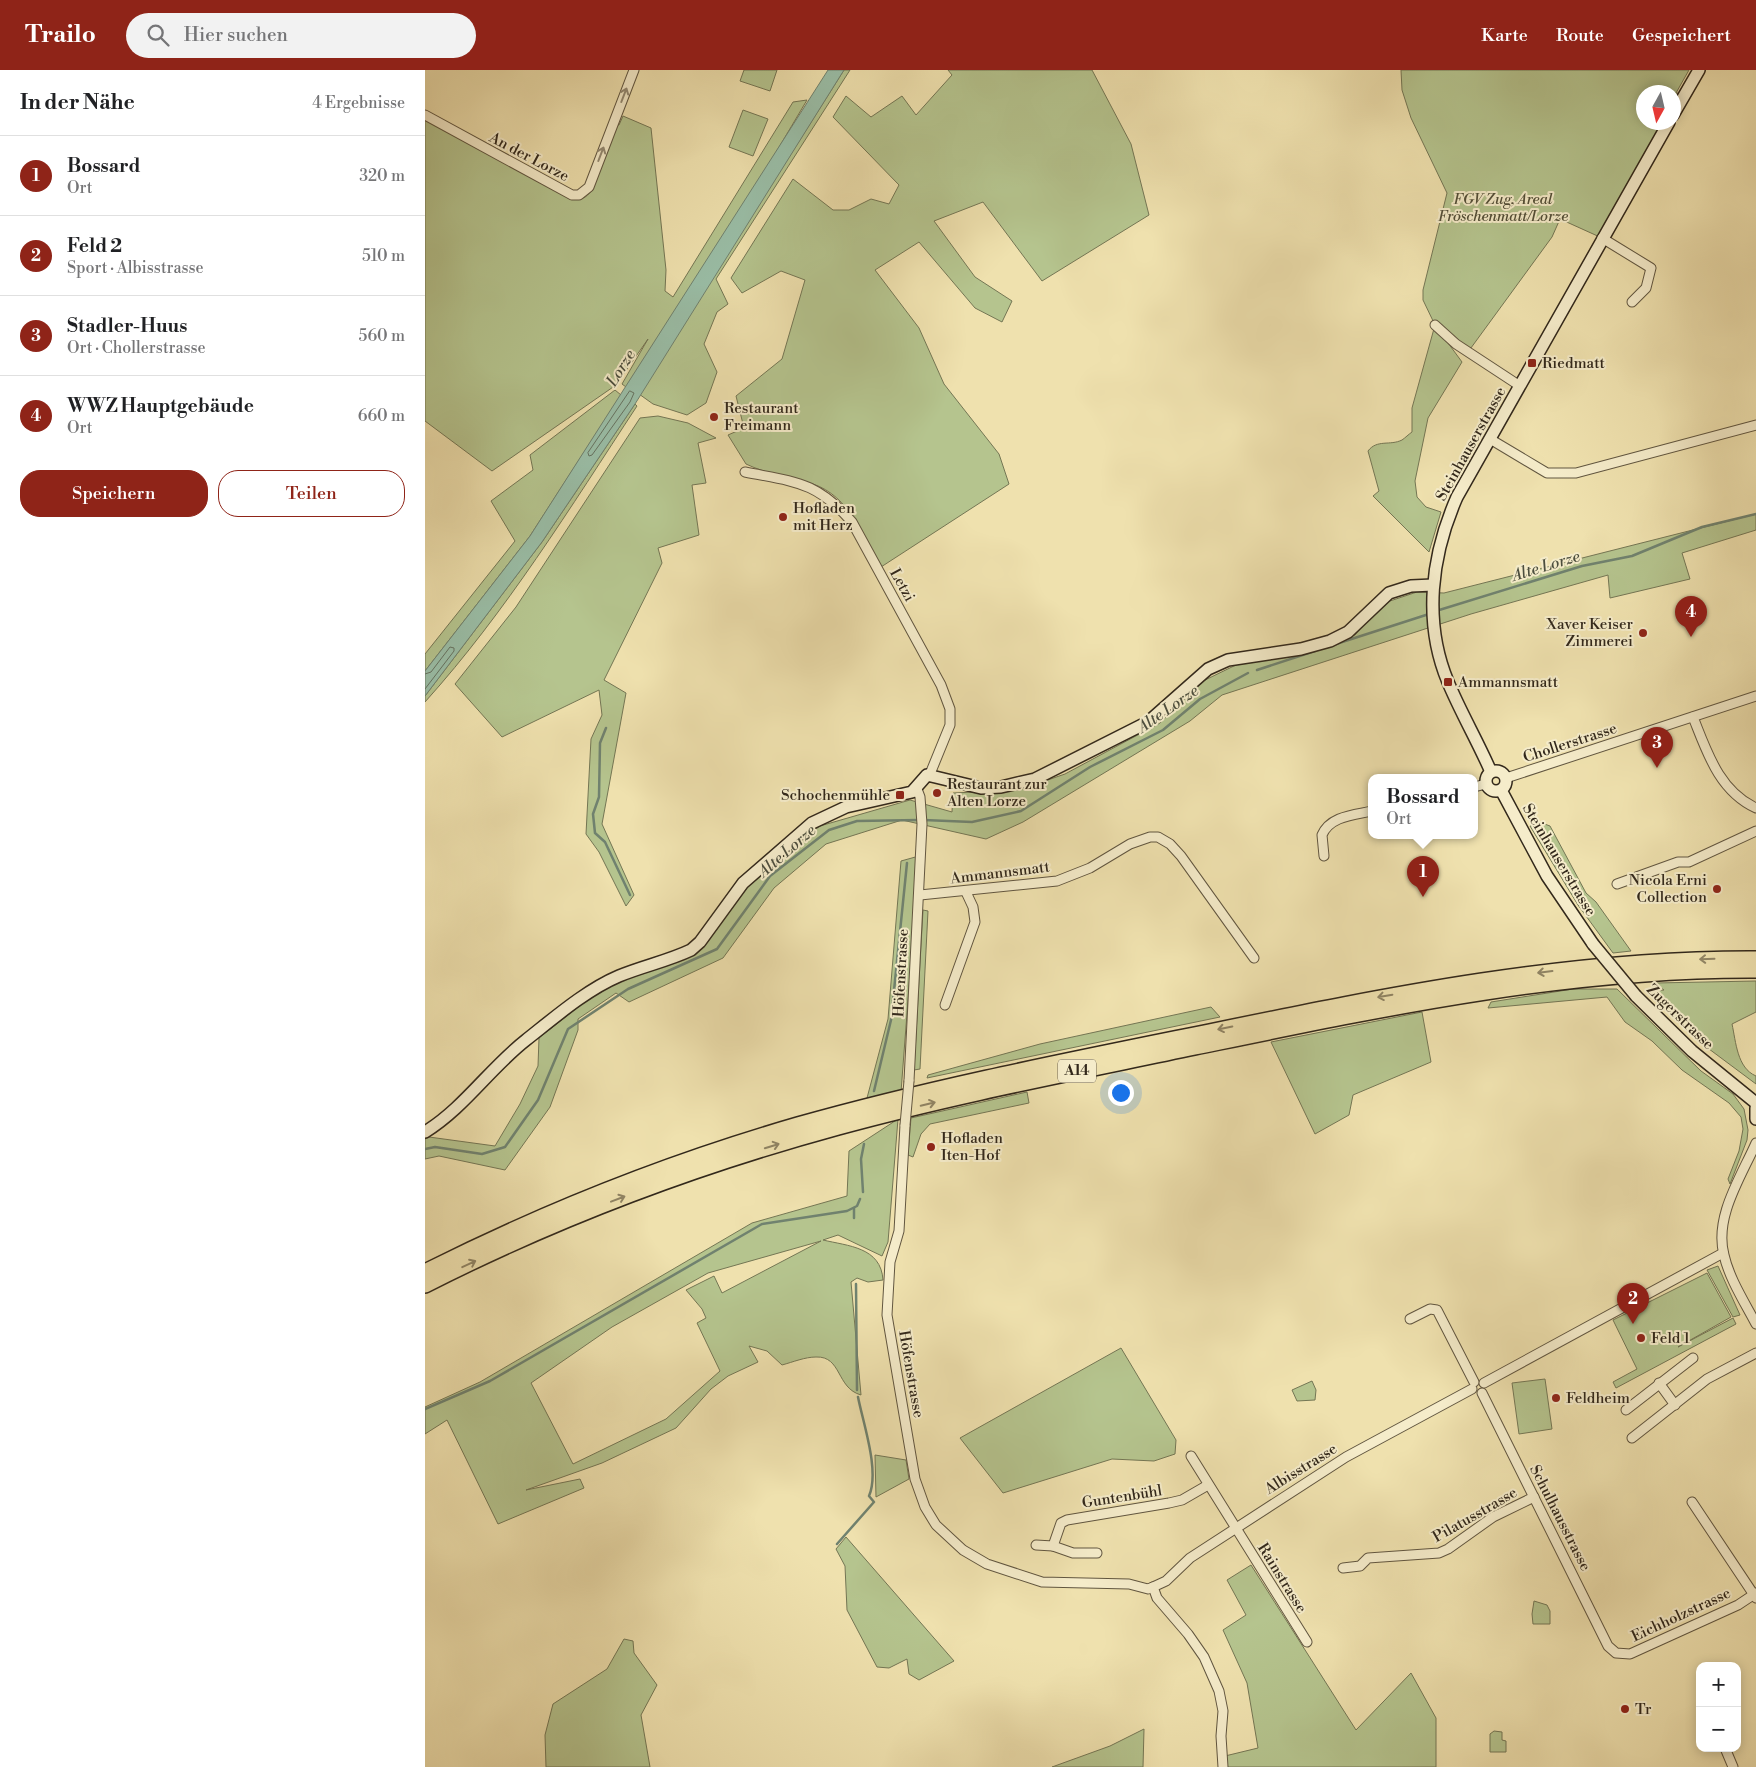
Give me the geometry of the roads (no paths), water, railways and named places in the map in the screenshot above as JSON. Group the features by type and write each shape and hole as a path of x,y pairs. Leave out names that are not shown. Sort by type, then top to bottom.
{"highway":[{"name":"A14","path":"425,1272 539,1219 666,1168 797,1126 961,1084 1323,1008 1456,984 1540,972 1633,963 1756,959"},
{"name":"A14","path":"425,1285 542,1230 669,1180 799,1138 919,1106 1251,1036 1469,994 1636,975 1756,970"}],"street":[{"name":"An der Lorze","path":"425,115 572,195 579,195 589,187 634,70"},
{"path":"1681,101 1699,70"},
{"name":"Steinhauserstrasse","path":"1491,772 1448,682 1435,637 1433,590 1440,541 1457,496 1664,130"},
{"path":"1602,238 1651,268 1646,288 1632,302"},
{"name":"Steinhauserstrasse","path":"1435,325 1456,344 1520,386"},
{"path":"1490,439 1547,472 1576,473 1756,425"},
{"name":"Letzi","path":"745,472 796,482 817,489 835,502 852,522 941,685 950,709 950,725 930,774"},
{"path":"425,1132 451,1113 494,1067 524,1041 569,1008 620,975 691,950 700,942 743,883 812,823 846,807 917,789 923,778 930,774 981,788 1001,788 1035,779 1148,722 1208,669 1227,660 1301,649 1330,641 1348,632 1389,593 1411,586 1433,590"},
{"name":"Chollerstrasse","path":"1506,778 1756,696"},
{"path":"1693,717 1718,774 1734,793 1756,808"},
{"path":"1491,772 1501,772 1506,778 1505,785 1501,790 1492,790 1486,784 1487,777 1491,772"},
{"path":"1478,786 1486,784"},
{"name":"Höfenstrasse","path":"917,789 921,804 922,824 920,895 899,1230 890,1262 887,1316 915,1479 925,1507 936,1525 963,1550 987,1564 1016,1576 1042,1582 1129,1584 1148,1588 1153,1587"},
{"name":"Steinhauserstrasse","path":"1501,790 1547,876 1593,944"},
{"path":"1324,856 1322,835 1330,823 1340,818 1368,812"},
{"path":"1617,884 1678,862 1689,862 1756,831"},
{"name":"Ammannsmatt","path":"920,895 965,892 1057,881 1090,868 1130,844 1150,837 1159,837 1170,844 1181,856 1254,958"},
{"path":"945,1005 975,922 973,907 965,892"},
{"name":"Zugerstrasse","path":"1593,944 1636,996 1692,1051 1756,1104"},
{"path":"1756,1108 1756,1119"},
{"path":"1756,1143 1725,1214 1721,1239 1723,1253 1756,1324"},
{"path":"1484,1383 1723,1253"},
{"path":"1410,1320 1430,1309 1437,1310 1477,1393 1482,1393 1485,1388 1484,1383"},
{"path":"1632,1438 1707,1379 1756,1353"},
{"path":"1626,1410 1693,1358"},
{"path":"1473,1386 1480,1380 1484,1383"},
{"path":"1659,1383 1675,1405"},
{"name":"Albisstrasse","path":"1153,1587 1166,1580 1189,1558 1345,1457 1473,1386"},
{"name":"Schulhausstrasse","path":"1482,1393 1608,1646 1616,1653"},
{"name":"Rainstrasse","path":"1191,1456 1234,1528 1307,1642"},
{"name":"Guntenbühl","path":"1053,1546 1061,1523 1067,1520 1182,1500 1208,1485"},
{"name":"Pilatusstrasse","path":"1343,1568 1360,1566 1368,1558 1439,1553 1448,1549 1493,1517 1534,1497"},
{"path":"1692,1502 1755,1596"},
{"path":"1036,1545 1053,1546 1073,1553 1097,1552"},
{"path":"1153,1587 1157,1598 1188,1634 1203,1658 1219,1692 1223,1711 1221,1736 1223,1767"},
{"name":"Eichholzstrasse","path":"1616,1653 1630,1654 1755,1596"},
{"path":"1727,1752 1733,1767"}],"water":[{"path":"828,70 844,70 635,404 542,542 425,696 425,671 530,536"}],"waterway":[{"name":"Alte Lorze","path":"1436,611 1582,566 1632,556 1702,527 1756,514"},
{"name":"Alte Lorze","path":"1336,644 1429,614"},
{"name":"Alte Lorze","path":"1257,670 1315,651"},
{"name":"Alte Lorze","path":"924,820 972,822 1021,811 1090,767 1163,730 1200,699 1248,673"},
{"path":"606,728 600,743 599,797 593,814 595,833 605,842 630,895"},
{"name":"Alte Lorze","path":"425,1149 435,1147 482,1154 505,1147 538,1100 568,1029 628,989 717,949 770,876 829,830 857,821 919,820"},
{"path":"874,1091 891,1020 907,863"},
{"path":"863,1192 861,1159 864,1144"},
{"path":"425,1409 490,1381 762,1224 847,1211 857,1206 860,1199"},
{"path":"854,1208 854,1218"},
{"path":"856,1284 857,1390"},
{"path":"837,1544 874,1502 869,1496 872,1486 872,1461 858,1397"}],"place":[{"name":"Riedmatt","path":"1532,363"},
{"name":"Restaurant Freimann","path":"714,417"},
{"name":"Hofladen mit Herz","path":"783,517"},
{"name":"Xaver Keiser Zimmerei","path":"1643,633"},
{"name":"WWZ Hauptgebäude","path":"1691,637"},
{"name":"Ammannsmatt","path":"1448,682"},
{"name":"Stadler-Huus","path":"1657,768"},
{"name":"Restaurant zur Alten Lorze","path":"937,793"},
{"name":"Schochenmühle","path":"900,795"},
{"name":"Nicola Erni Collection","path":"1717,889"},
{"name":"Bossard","path":"1423,897"},
{"name":"Hofladen Iten-Hof","path":"931,1147"},
{"name":"Feld 2","path":"1633,1324"},
{"name":"Feld 1","path":"1641,1338"},
{"name":"Feldheim","path":"1556,1398"},
{"name":"Tr","path":"1625,1709"}],"park label":[{"name":"FGV Zug, Areal Fröschenmatt/Lorze","path":"1503,208"}],"water label":[{"name":"Lorze","path":"621,368"}]}
